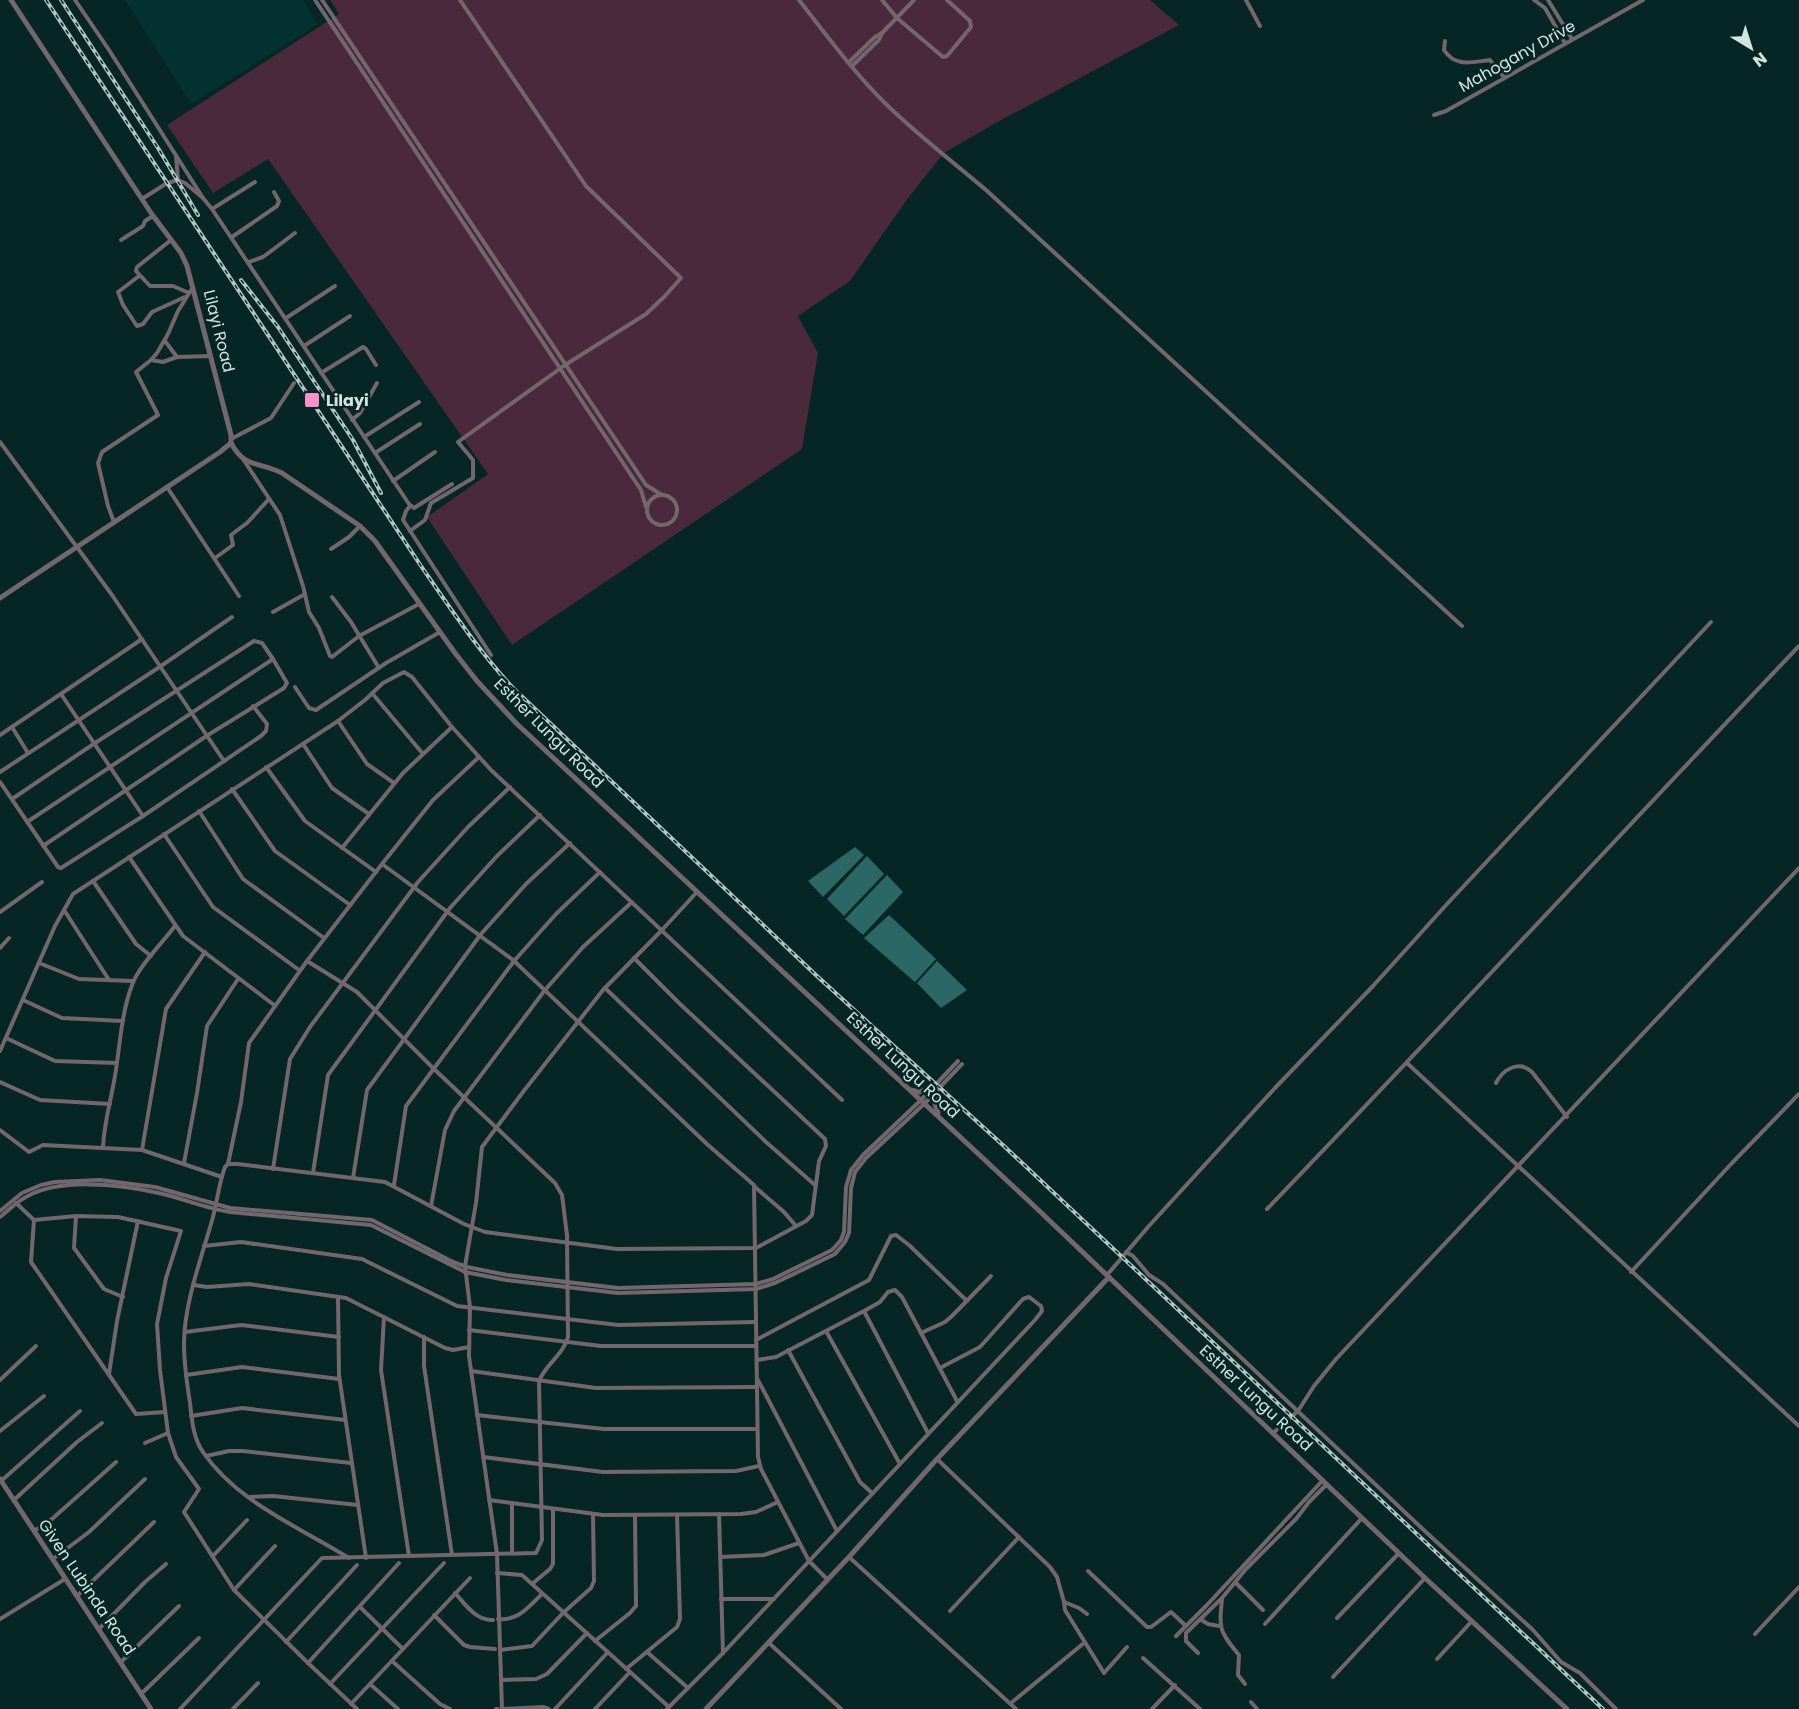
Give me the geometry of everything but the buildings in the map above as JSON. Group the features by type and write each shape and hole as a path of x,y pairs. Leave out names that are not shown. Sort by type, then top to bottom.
{"street":[{"name":"Lilayi Road","path":"11,0 187,267 212,356 231,441"},
{"path":"75,0 203,198 249,262 410,506 414,508 452,484"},
{"path":"315,0 641,490 647,516 653,522 664,525 672,521 676,513 676,504 670,497 646,485 322,0"},
{"path":"411,531 425,520 431,503 473,478 472,459 458,442 560,368 646,314 681,278 586,186 460,0"},
{"path":"799,0 886,104 987,190 1462,626"},
{"path":"882,0 897,18 937,55 944,57 972,27 970,21 947,0"},
{"path":"851,64 875,37 882,33 914,0"},
{"path":"1246,0 1260,26"},
{"path":"1534,0 1545,8 1565,43"},
{"path":"1548,0 1572,39"},
{"name":"Mahogany Drive","path":"1434,115 1643,0"},
{"path":"1445,40 1444,50 1454,60 1468,63 1490,60 1504,77"},
{"path":"176,155 178,180 203,198"},
{"path":"142,199 167,183 178,180"},
{"path":"212,209 255,182"},
{"path":"232,237 276,206 279,201 274,192"},
{"path":"120,240 143,226 145,221 153,216"},
{"path":"249,262 263,257 295,233"},
{"path":"171,240 137,267 136,271 150,286 173,286 188,295"},
{"path":"139,276 118,292 137,326 143,324 152,312 188,295"},
{"path":"114,522 108,506 98,463 99,458 102,452 158,415 136,372 151,360 165,341 178,311 194,286"},
{"path":"286,318 334,286"},
{"path":"304,346 350,316"},
{"path":"165,341 177,357"},
{"path":"321,373 363,348 376,365"},
{"path":"151,360 164,362 177,357 212,356"},
{"path":"0,598 231,441 271,418 294,383"},
{"path":"352,420 360,413 377,383"},
{"path":"364,436 419,402"},
{"path":"375,453 420,424"},
{"path":"231,441 280,515 311,617 319,628 330,656 332,657 359,636 419,604"},
{"path":"0,442 142,639 224,760"},
{"path":"393,481 435,452"},
{"name":"Esther Lungu Road","path":"243,459 248,463 271,467 282,473 360,526 383,551 419,604 477,681 517,724 939,1117 1425,1578 1567,1709"},
{"path":"166,487 239,596"},
{"path":"646,507 651,499 662,495"},
{"path":"215,558 233,545 231,535 247,523 269,499"},
{"path":"410,506 403,516 411,531 491,655"},
{"path":"331,549 360,526"},
{"path":"273,612 305,594"},
{"path":"332,597 379,668"},
{"path":"0,772 232,617"},
{"path":"706,1709 770,1643 1108,1276 1126,1252 1259,1106 1711,622"},
{"path":"295,687 309,708 314,711 379,668 440,632"},
{"path":"0,735 142,639"},
{"path":"12,799 94,743 254,641 262,643 273,659 287,683 284,688 208,735 43,846"},
{"path":"1266,1209 1407,1063 1799,646"},
{"path":"27,822 273,659"},
{"path":"0,1051 73,894 338,721 383,682 397,674 407,673 479,758 842,1100"},
{"path":"372,693 423,754"},
{"path":"61,694 143,816"},
{"path":"0,782 43,846 61,868 143,816 266,731 266,720 253,706"},
{"path":"338,721 367,764 394,783"},
{"path":"342,848 394,783 452,727"},
{"path":"12,728 28,753"},
{"path":"303,744 332,788 369,814"},
{"path":"350,1558 292,1526 239,1490 206,1456 198,1445 191,1416 186,1375 185,1332 204,1246 222,1177 228,1164 249,1043 300,970 382,864 434,800 479,758"},
{"path":"267,767 298,813 306,821 376,872"},
{"path":"273,1169 290,1059 415,887 468,827 510,787"},
{"path":"232,789 275,851 350,905"},
{"path":"199,811 243,879 324,938"},
{"path":"313,1173 328,1075 448,911 497,856 540,815"},
{"path":"164,834 213,907 300,970"},
{"path":"353,1178 367,1090 481,935 526,884 570,843"},
{"path":"129,857 183,936 274,1005"},
{"path":"382,864 514,961 708,1145 784,1212 796,1226"},
{"path":"1273,1433 1298,1411 1314,1386 1336,1359 1567,1117 1799,868"},
{"path":"394,1185 406,1107 514,961 556,914 600,872"},
{"path":"93,881 136,944 151,956"},
{"path":"0,912 42,882"},
{"path":"549,1709 502,1708 495,1619 497,1554 471,1371 470,1307 465,1269 476,1203 482,1146 577,1021 605,988 697,892"},
{"path":"431,1206 447,1123 464,1097 545,990 583,947 632,902"},
{"path":"64,910 110,980"},
{"path":"103,1148 103,1135 123,1021 134,981 175,926"},
{"path":"0,948 9,938"},
{"path":"142,1150 166,1009 205,952"},
{"path":"228,1164 385,1182 484,1232 617,1249 756,1248 806,1221 812,1215 819,1161 826,1146 825,1139 634,958"},
{"path":"180,1709 322,1558 536,1553 542,1540 540,1379 567,1342 567,1243 562,1195 559,1188 357,992 307,961"},
{"path":"39,963 79,979 134,981"},
{"path":"184,1163 207,1026 238,979"},
{"path":"605,988 815,1186"},
{"path":"22,1000 62,1018 123,1021"},
{"path":"6,1038 54,1061 117,1064"},
{"path":"0,1211 42,1190 100,1185 154,1192 215,1207 371,1225 465,1269 506,1280 568,1284 618,1293 756,1286 775,1283 835,1254 849,1233 851,1188 855,1172 960,1062"},
{"path":"1407,1063 1799,1426"},
{"path":"1496,1083 1504,1072 1518,1066 1525,1066 1567,1117"},
{"path":"0,1082 40,1100 110,1104"},
{"path":"907,1088 919,1092 935,1089"},
{"path":"935,1089 935,1104 939,1117"},
{"path":"1631,1272 1799,1094"},
{"path":"0,1130 29,1152 44,1145 142,1150 222,1177"},
{"path":"754,1186 759,1466 809,1561 827,1579"},
{"path":"0,1217 15,1202"},
{"path":"15,1202 34,1220 76,1216 118,1218 181,1231 166,1278 157,1324 168,1433 176,1457 199,1489 184,1512 234,1590 357,1709"},
{"path":"76,1216 74,1248 104,1289 123,1297"},
{"path":"34,1220 31,1262 136,1414 165,1412"},
{"path":"109,1375 138,1221"},
{"path":"756,1340 869,1280 891,1236 896,1235 967,1300"},
{"path":"204,1246 241,1242 362,1259 457,1306 618,1325 756,1322"},
{"path":"1126,1252 1133,1256 1145,1272 1163,1284 1533,1630 1561,1662 1580,1673 1616,1709"},
{"path":"921,1333 945,1322 991,1276"},
{"path":"194,1286 249,1284 355,1301 453,1350 469,1347"},
{"path":"757,1360 776,1357 880,1302 888,1292 899,1292 957,1401"},
{"path":"497,1573 522,1575 668,1708 723,1653 1035,1320 1042,1311 1041,1306 1029,1297 1023,1299 980,1347 940,1368"},
{"path":"338,1298 339,1378 366,1558"},
{"path":"864,1311 928,1433"},
{"path":"384,1317 381,1370 410,1556"},
{"path":"185,1332 241,1325 339,1337"},
{"path":"469,1330 613,1347 756,1346"},
{"path":"826,1330 892,1454 900,1464"},
{"path":"424,1337 424,1366 452,1555"},
{"path":"0,1380 36,1346"},
{"path":"788,1350 860,1482 872,1493"},
{"path":"186,1375 242,1367 339,1378"},
{"path":"471,1371 596,1388 757,1387"},
{"path":"756,1377 837,1531"},
{"path":"0,1431 44,1396"},
{"path":"191,1416 242,1408 345,1420"},
{"path":"1,1480 80,1411"},
{"path":"477,1415 604,1429 757,1429"},
{"path":"14,1500 77,1442 102,1423"},
{"path":"146,1443 168,1433"},
{"path":"206,1456 229,1451 243,1451 351,1463"},
{"path":"483,1457 603,1472 736,1471 759,1466"},
{"path":"937,1460 1050,1567 1057,1577 1065,1610 1104,1673 1127,1647"},
{"path":"34,1531 52,1519 116,1462"},
{"path":"52,1559 89,1532 145,1479"},
{"name":"Given Lubinda Road","path":"1,1480 151,1709"},
{"path":"1198,1653 1185,1637 1325,1482"},
{"path":"1176,1636 1325,1482"},
{"path":"249,1497 273,1496 358,1504"},
{"path":"489,1500 593,1514 635,1515 756,1512 778,1502"},
{"path":"512,1503 512,1553"},
{"path":"532,1584 553,1564 553,1509"},
{"path":"434,1615 464,1645 470,1647 497,1650 532,1646 593,1585 593,1514"},
{"path":"719,1514 723,1653"},
{"path":"595,1641 636,1606 635,1515"},
{"path":"595,1709 647,1652 673,1632 680,1619 677,1515"},
{"path":"1265,1624 1362,1517"},
{"path":"213,1556 247,1520"},
{"path":"77,1596 154,1521"},
{"path":"951,1611 1019,1538"},
{"path":"720,1557 764,1555 799,1543"},
{"path":"234,1590 275,1546"},
{"path":"1337,1618 1399,1552"},
{"path":"849,1557 1016,1709"},
{"path":"99,1629 166,1563"},
{"path":"308,1663 399,1563"},
{"path":"330,1684 444,1563"},
{"path":"286,1642 357,1564"},
{"path":"1088,1571 1148,1627 1171,1612 1186,1626"},
{"path":"351,1704 470,1578"},
{"path":"1333,1677 1425,1578"},
{"path":"0,1619 65,1579"},
{"path":"1236,1582 1243,1592 1263,1610"},
{"path":"1755,1634 1799,1587"},
{"path":"455,1593 478,1617 484,1620 508,1620 518,1617 542,1594"},
{"path":"1222,1598 1220,1626 1223,1635 1239,1655 1238,1675 1245,1684"},
{"path":"721,1599 774,1599"},
{"path":"1064,1602 1087,1614"},
{"path":"121,1662 179,1606"},
{"path":"360,1607 403,1649"},
{"path":"1200,1619 1208,1624 1220,1626"},
{"path":"1437,1659 1472,1622"},
{"path":"501,1680 536,1678 547,1674 587,1634"},
{"path":"141,1694 199,1638"},
{"path":"770,1643 841,1709"},
{"path":"1011,1703 1084,1643"},
{"path":"555,1709 608,1652"},
{"path":"647,1652 688,1688"},
{"path":"1143,1659 1200,1709"},
{"path":"392,1661 440,1704 450,1709"},
{"path":"233,1709 258,1683"},
{"path":"370,1684 398,1709"},
{"path":"1152,1709 1175,1685"},
{"path":"1251,1702 1257,1709"}],"shaded area":[{"path":"125,0 303,0 318,24 191,104"},
{"path":"330,0 1150,0 1179,25 944,153 908,198 850,281 798,316 818,353 802,449 512,645 427,517 488,474 268,159 213,193 167,125 339,14"}],"water":[{"path":"855,847 864,855 823,897 808,881"},
{"path":"867,856 884,874 844,916 827,899"},
{"path":"887,875 903,892 863,935 845,919"},
{"path":"889,915 936,959 915,982 864,938"},
{"path":"937,961 967,990 941,1008 917,983"}],"railway":[{"path":"46,0 421,566 500,674 818,977 1005,1147 1603,1709"},
{"path":"61,0 158,148 198,215"},
{"path":"241,280 278,327 353,440 381,493"}],"place":[{"name":"Lilayi","path":"312,400"}]}
